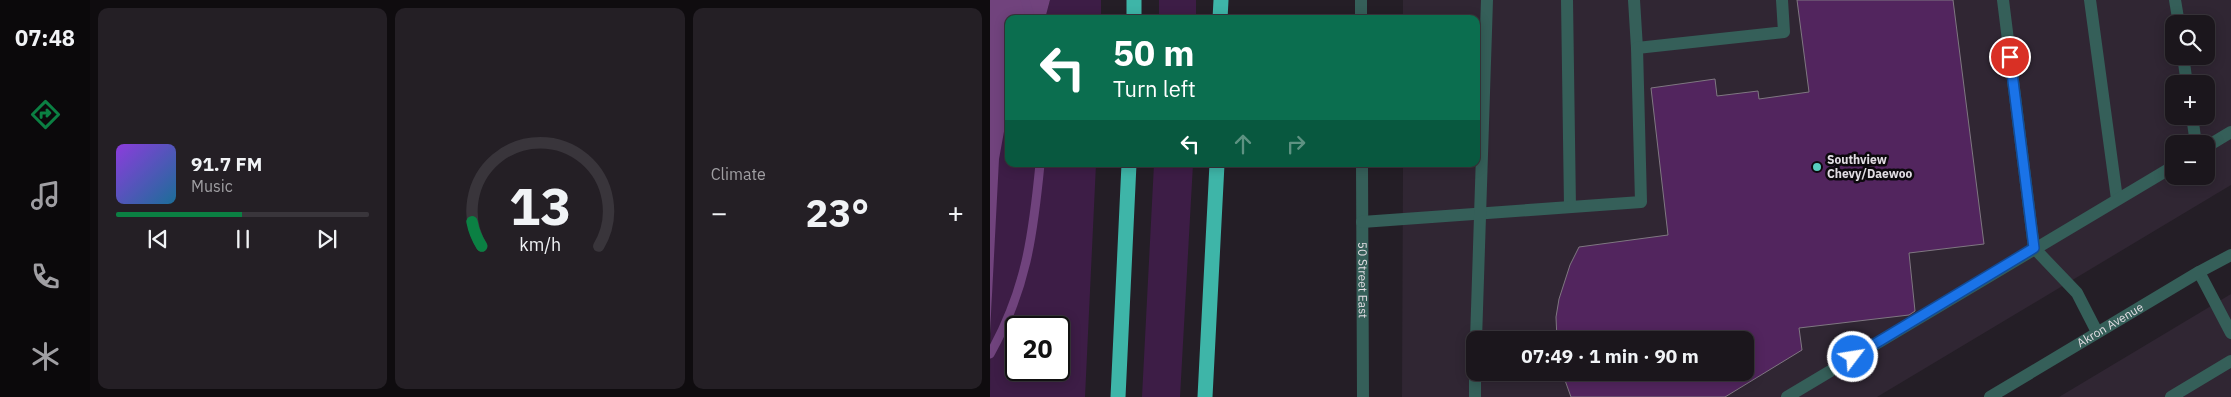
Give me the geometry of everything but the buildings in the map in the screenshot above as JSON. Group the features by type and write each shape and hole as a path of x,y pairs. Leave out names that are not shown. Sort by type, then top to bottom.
{"highway":[{"path":"1134,0 1134,15"},
{"path":"1220,15 1221,0"},
{"path":"1118,397 1129,167"},
{"path":"1204,397 1217,167"}],"street":[{"path":"1361,0 1362,15"},
{"path":"1476,331 1487,0"},
{"path":"1567,0 1570,207"},
{"path":"1362,222 1641,202 1634,0"},
{"path":"1637,48 1784,32 1782,0"},
{"path":"2003,0 2034,248 2077,293 2098,332"},
{"path":"2090,0 2117,199"},
{"path":"2175,0 2178,15"},
{"path":"2215,142 2231,132"},
{"name":"50 Street East","path":"1362,167 1363,397"},
{"path":"1787,397 2165,171"},
{"name":"Akron Avenue","path":"1990,397 2006,393 2098,332 2231,255"},
{"path":"2199,272 2231,333"},
{"path":"2171,397 2231,361"},
{"path":"1474,397 1475,381"}],"shaded area":[{"path":"990,0 1050,0 1046,15 1005,15 1005,126 999,159 990,334"},
{"path":"1050,0 1101,0 1101,15 1046,15"},
{"path":"1159,0 1196,0 1196,15 1159,15"},
{"path":"1403,0 2231,0 2231,185 1877,397 1402,397 1403,167 1480,167 1480,15 1403,15"},
{"path":"1005,116 1005,167 1096,167 1085,397 990,397 997,168"},
{"path":"1154,167 1193,167 1180,397 1142,397"},
{"path":"2231,294 2231,397 2059,397"}],"waterway":[{"path":"1025,0 1030,15"},
{"path":"990,354 1020,285 1031,239 1040,167"}],"place":[{"name":"Southview Chevy/Daewoo","path":"1817,167"}],"route":[{"path":"1853,357 2034,248 2010,57"}]}
